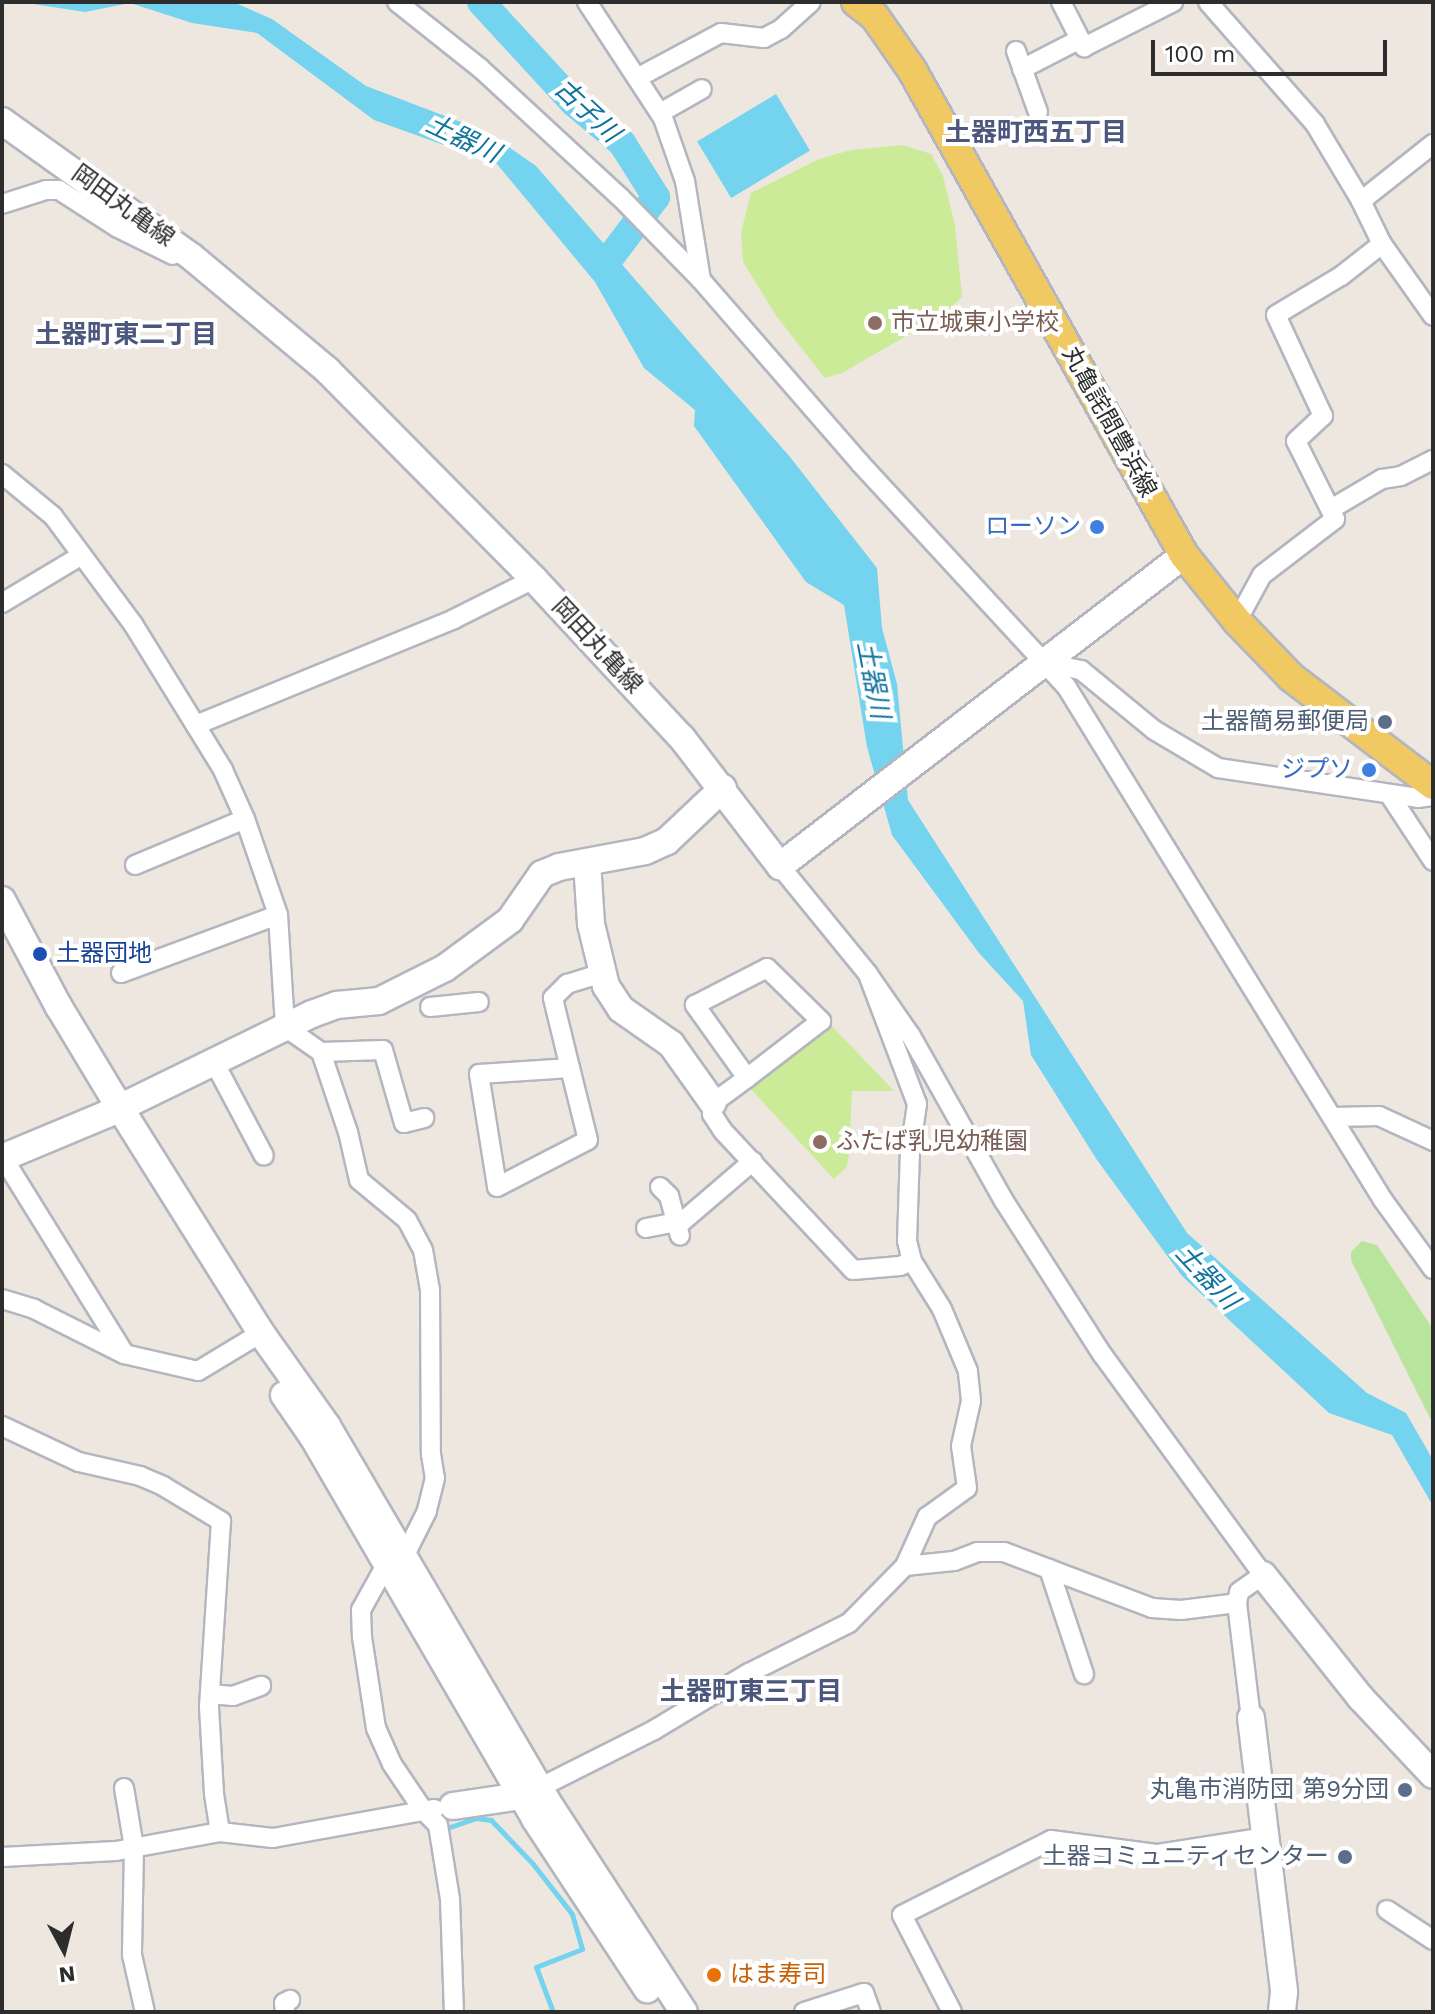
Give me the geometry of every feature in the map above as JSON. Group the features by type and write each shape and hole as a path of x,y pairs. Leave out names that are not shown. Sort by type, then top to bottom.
{"main road":[{"name":"丸亀詫間豊浜線","path":"856,2 875,17 912,70 1184,555 1237,621 1291,677 1433,785"}],"street":[{"path":"397,2 480,68 651,228 701,280 1036,669 1066,686 1383,1200 1433,1269"},
{"path":"587,2 660,113 685,181 701,280"},
{"path":"637,78 721,33 764,38 781,29 811,2"},
{"path":"1061,2 1084,47 1173,2"},
{"path":"1208,2 1315,124 1361,201 1382,244 1433,316"},
{"path":"1022,69 1080,39"},
{"path":"1016,51 1038,112"},
{"path":"660,113 702,89"},
{"name":"岡田丸亀線","path":"2,121 192,257 327,370 534,579 682,738 785,862"},
{"path":"1361,201 1433,144"},
{"path":"2,204 46,190 59,190 118,228 174,255 192,257"},
{"path":"1237,621 1262,575 1335,519 1296,441 1323,416 1276,315 1341,276 1382,244"},
{"path":"1331,509 1382,479 1401,476 1433,460"},
{"path":"2,474 53,516 133,624 223,770 245,819 278,915 285,1027"},
{"path":"2,603 82,555"},
{"path":"1184,555 785,862 911,1036 1004,1201 1102,1354 1263,1575 1361,1698 1433,1775"},
{"path":"196,725 454,619 534,579"},
{"path":"1036,669 1081,670 1154,730 1218,768 1418,798 1433,796"},
{"path":"124,1354 2,1157 114,1111 285,1027 337,1005 379,1001 445,968 510,920 542,874 587,862 623,858 667,841 723,788"},
{"path":"1389,794 1433,861"},
{"path":"135,865 245,819"},
{"path":"587,862 591,924 602,973 606,986 621,1009 671,1044 713,1103 712,1114 723,1131 853,1270 900,1266 912,1261"},
{"path":"2,900 114,1111"},
{"path":"121,973 278,915"},
{"path":"2,934 254,1337 313,1437 396,1560 662,2012"},
{"path":"713,1103 747,1078 821,1021 767,968 695,1005 747,1078"},
{"path":"570,1068 479,1074 497,1187 588,1140 553,998 567,984 602,973"},
{"path":"2,1857 134,1847 220,1832 273,1838 531,1792 654,1730 749,1673 849,1623 905,1566 927,1517 967,1488 961,1446 971,1401 961,1351 942,1309 912,1261 907,1241 910,1152 917,1104 868,974"},
{"path":"426,977 431,1012 479,1002"},
{"path":"285,1027 321,1052 348,1132 359,1180 407,1220 423,1250 430,1290 431,1454 435,1478 427,1511 361,1610 364,1666 376,1728 392,1764 423,1810 438,1825 450,1899 454,2012"},
{"path":"321,1052 383,1050 404,1123 424,1118"},
{"path":"214,1062 264,1156"},
{"path":"1333,1117 1379,1116 1433,1141"},
{"path":"646,1228 679,1229 753,1161"},
{"path":"660,1187 669,1196 679,1229"},
{"path":"2,1299 34,1309 124,1354 198,1371 254,1337"},
{"path":"2,1426 79,1462 163,1486 221,1521 210,1694 214,1794 220,1832"},
{"path":"905,1566 954,1561 977,1552 1004,1552 1152,1608 1181,1610 1237,1603"},
{"path":"1049,1569 1084,1674"},
{"path":"1263,1575 1239,1592 1237,1603 1284,2010"},
{"path":"210,1694 233,1696 261,1686"},
{"path":"124,1788 134,1847 132,1955 145,2012"},
{"path":"531,1792 684,2012"},
{"path":"952,2012 902,1915 1051,1840 1158,1854 1265,1837"},
{"path":"1387,1910 1432,1938"},
{"path":"804,2012 864,1993 871,2012"}],"green space":[{"path":"903,145 931,154 943,176 955,225 962,297 947,311 901,339 842,373 825,378 777,317 743,262 741,232 751,193 819,159 851,150"},
{"path":"831,1025 894,1091 852,1091 849,1156 846,1168 834,1179 748,1086"},
{"path":"1362,1241 1377,1245 1433,1329 1433,1424 1351,1260 1351,1252"}],"water":[{"name":"土器川","path":"20,2 233,2 272,19 366,86 487,132 536,166 790,457 877,568 882,628 897,684 908,800 1187,1233 1367,1393 1406,1413 1433,1460 1433,1506 1392,1435 1329,1413 1182,1276 1097,1160 1031,1055 1023,1001 979,953 892,835 867,747 844,605 806,582 694,426 695,410 644,368 595,282 497,164 374,120 257,33 192,23 130,3 85,12"},
{"path":"776,94 810,151 731,198 697,141"}],"waterway":[{"name":"古子川","path":"481,2 574,103 622,143 656,197 603,267"},
{"path":"450,1827 476,1818 491,1820 533,1864 572,1914 582,1949 536,1967 553,2012"}],"place":[{"name":"市立城東小学校","path":"875,323"},
{"name":"ローソン","path":"1097,527"},
{"name":"土器簡易郵便局","path":"1385,722"},
{"name":"ジプソ","path":"1369,770"},
{"name":"土器団地","path":"40,954"},
{"name":"ふたば乳児幼稚園","path":"820,1142"},
{"name":"丸亀市消防団 第9分団","path":"1405,1790"},
{"name":"土器コミュニティセンター","path":"1345,1857"},
{"name":"はま寿司","path":"714,1975"}],"district":[{"name":"土器町西五丁目","path":"1036,133"},
{"name":"土器町東二丁目","path":"126,335"},
{"name":"土器町東三丁目","path":"751,1692"}]}
